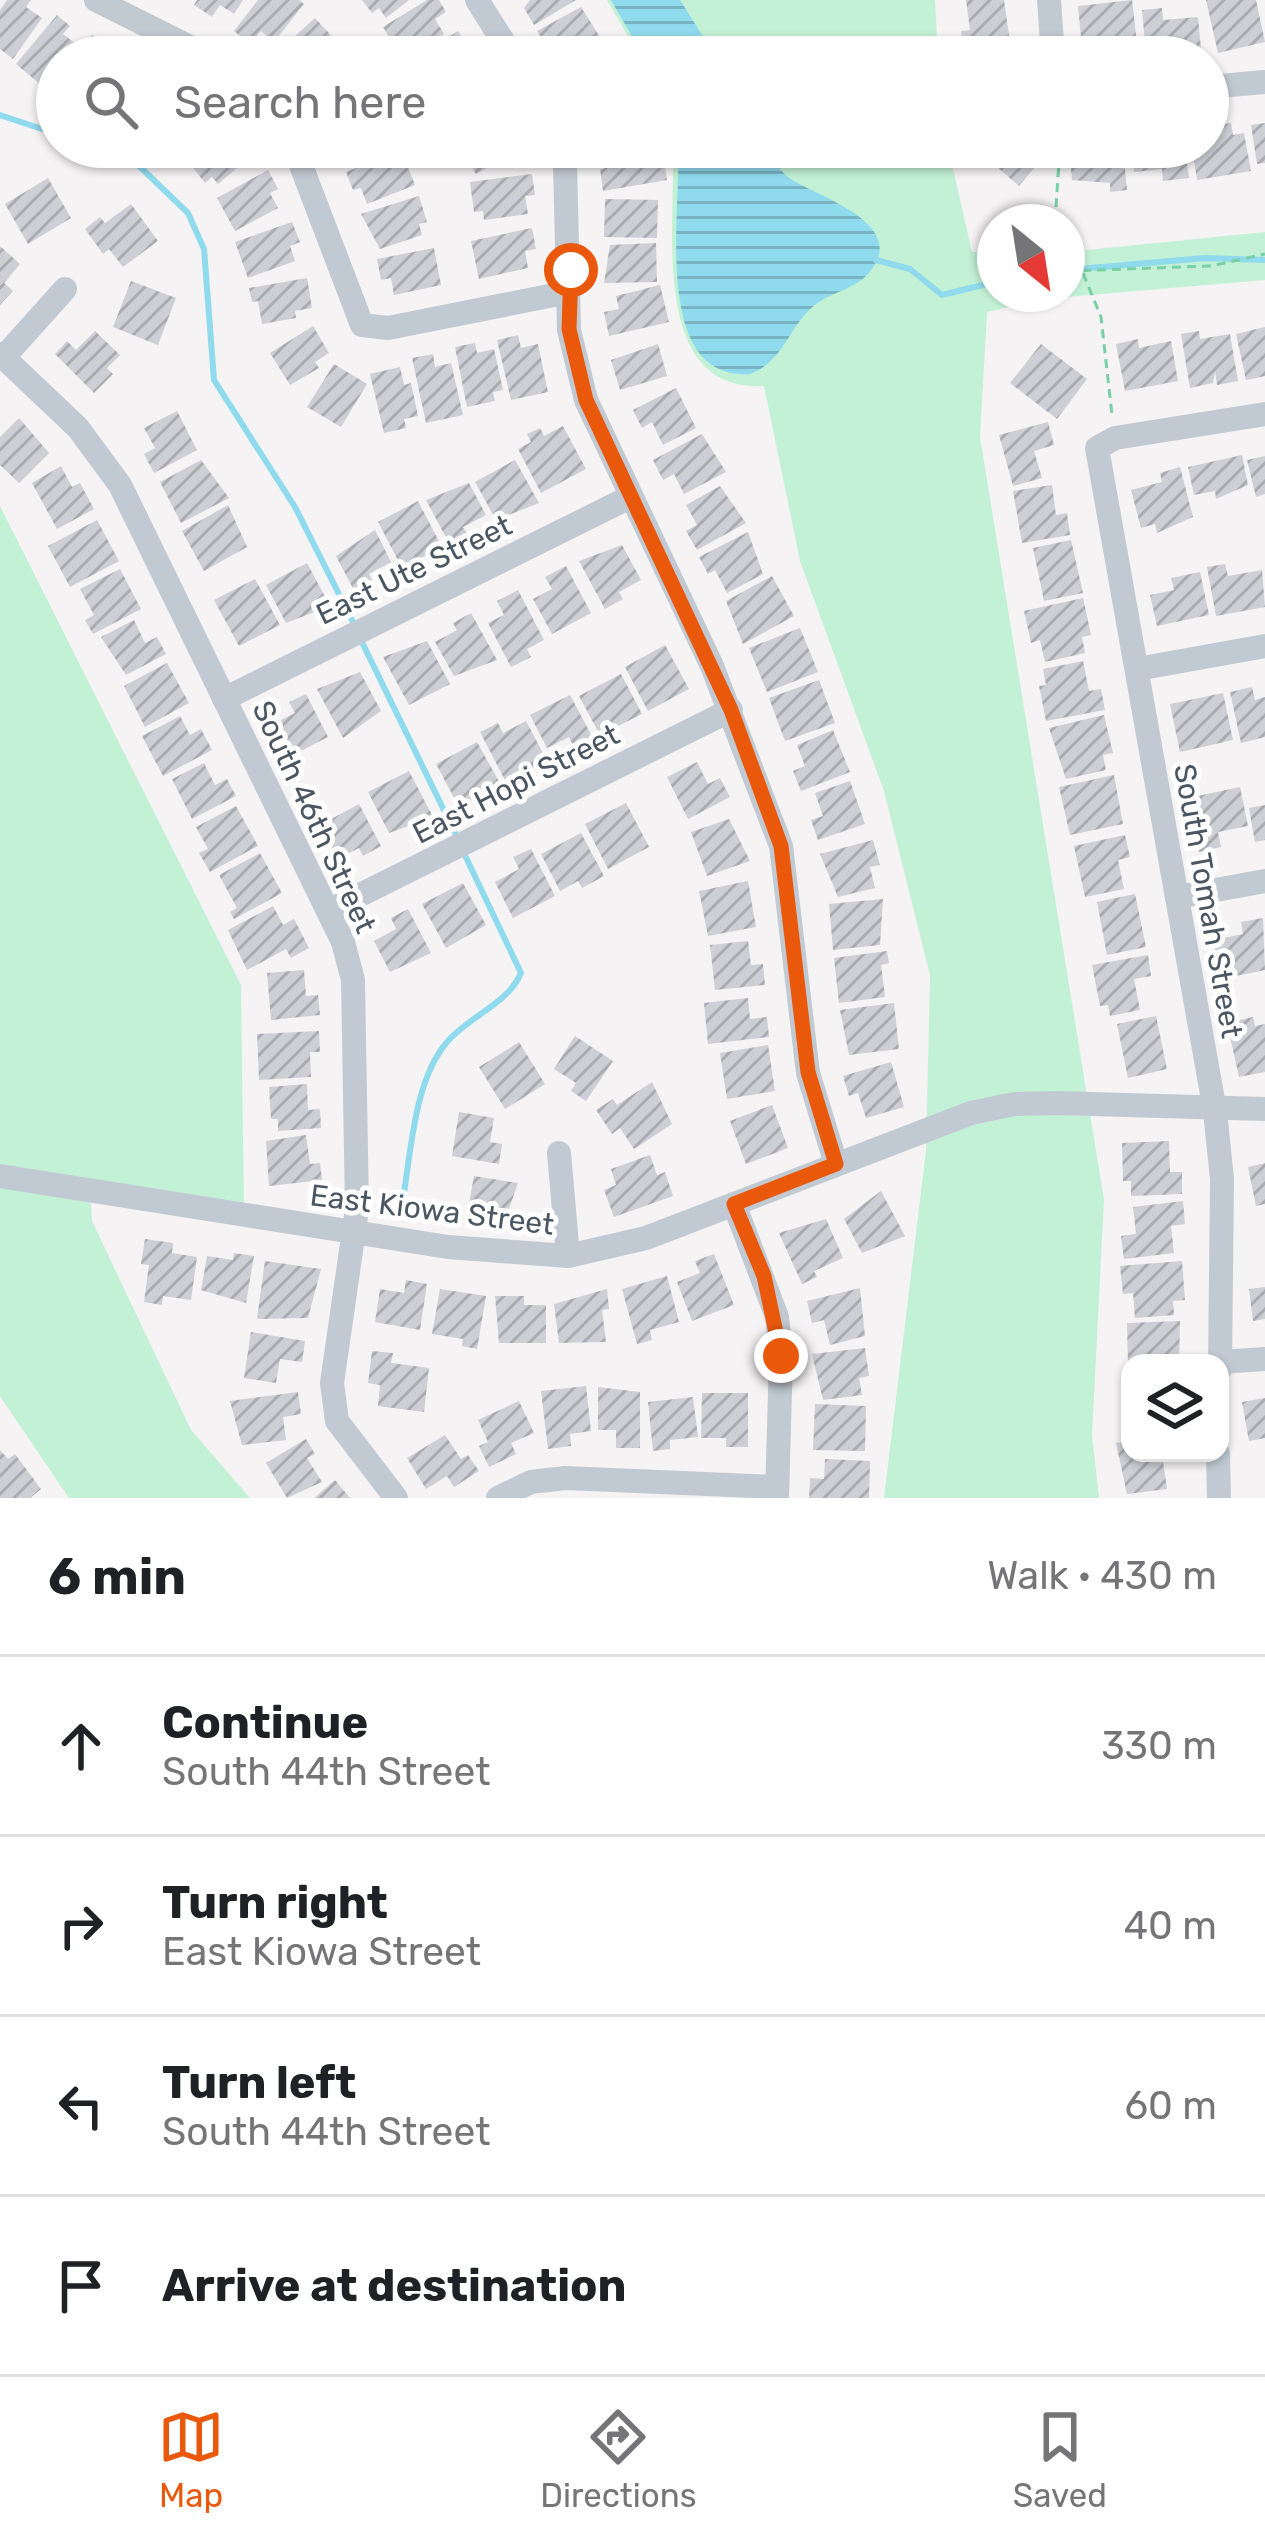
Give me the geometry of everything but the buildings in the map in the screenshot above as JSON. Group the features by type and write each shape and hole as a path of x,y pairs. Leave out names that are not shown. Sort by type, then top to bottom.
{"street":[{"path":"96,0 168,36"},
{"path":"477,0 499,36"},
{"path":"1049,0 1052,36"},
{"path":"1229,85 1265,82"},
{"path":"302,168 362,325 388,328 569,292"},
{"path":"565,168 574,361 630,496 731,710 781,846 808,1072 836,1164"},
{"path":"2,356 65,289"},
{"name":"South 46th Street","path":"2,356 103,457 328,911 352,980 354,1232 332,1383 337,1421 396,1498"},
{"path":"1106,443 1265,414"},
{"name":"South Tomah Street","path":"1106,443 1137,669 1215,1112 1222,1178 1220,1354"},
{"name":"East Ute Street","path":"224,698 630,496"},
{"path":"1137,669 1265,646"},
{"name":"East Hopi Street","path":"328,911 731,710"},
{"path":"1177,897 1265,880"},
{"name":"East Kiowa Street","path":"0,1176 354,1232 534,1257 568,1256 646,1238 971,1113 1014,1104 1215,1112 1265,1109"},
{"path":"559,1153 568,1256"},
{"path":"498,1498 531,1482 566,1478 777,1492 781,1356 776,1317 734,1204"},
{"path":"1229,1365 1265,1359"},
{"path":"1218,1462 1219,1498"}],"path":[{"path":"1056,204 1059,168"},
{"path":"1085,271 1211,266 1265,254"},
{"path":"1085,278 1101,316 1106,443"}],"green space":[{"path":"607,0 935,0 937,36 628,36"},
{"path":"673,168 953,168 972,252 977,252 977,312 987,312 980,437 1104,1200 1092,1435 1099,1498 884,1498 926,1151 930,975 884,791 800,561 764,386 727,381 701,362 685,334 676,298"},
{"path":"1265,232 1265,280 1085,295 1085,250"},
{"path":"0,506 241,985 244,1216 90,1194 92,1221 191,1430 250,1498 69,1498 0,1396"}],"water":[{"path":"611,0 680,0 703,36 632,36"},
{"path":"678,168 780,168 870,226 878,240 878,257 857,283 809,310 772,360 750,374 718,369 697,350 684,321 676,247"}],"waterway":[{"path":"0,115 36,127"},
{"path":"141,168 188,213 204,249 214,380 295,507 355,626"},
{"path":"1085,268 1205,258 1265,260"},
{"path":"876,260 910,269 942,295 977,286"},
{"path":"360,638 457,837"},
{"path":"401,1211 420,1100 435,1059 456,1033 507,993 521,973 462,849"}],"route":[{"path":"571,270 569,329 586,400 712,666 750,754 781,846 808,1072 836,1164 734,1204 764,1276 781,1356"}]}
